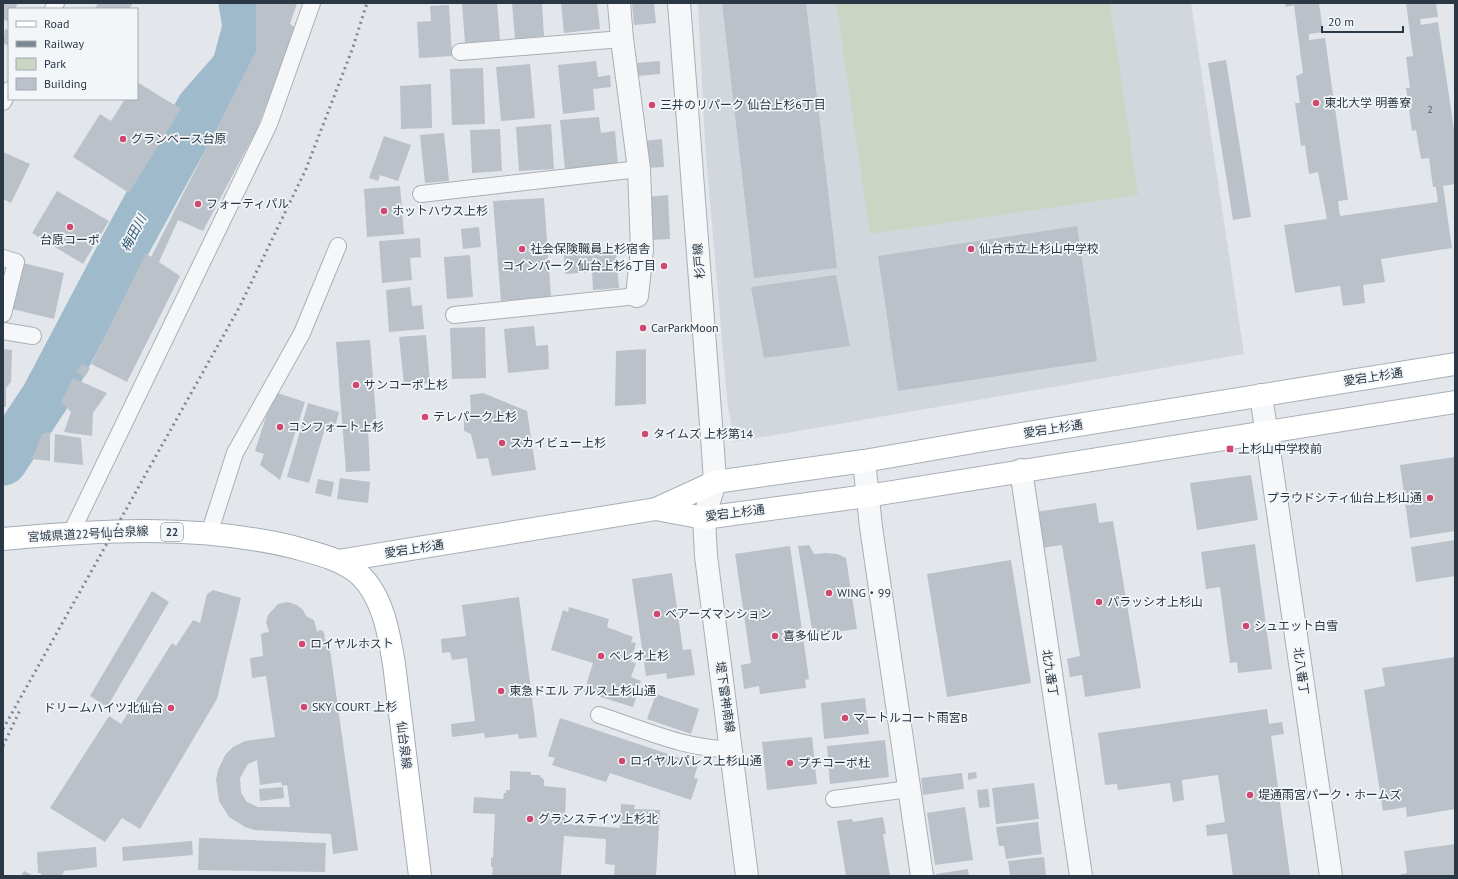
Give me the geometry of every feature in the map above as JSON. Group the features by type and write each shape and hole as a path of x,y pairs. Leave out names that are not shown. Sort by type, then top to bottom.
{"street":[{"path":"619,3 622,39 639,169 642,250 636,296"},
{"name":"杉戸線","path":"679,3 715,482 704,518"},
{"name":"愛宕上杉通","path":"338,561 656,509 715,482 864,461 1455,364"},
{"name":"北八番丁","path":"1261,395 1331,876"},
{"name":"愛宕上杉通","path":"656,509 704,518 867,496 1021,470 1455,402"},
{"path":"864,461 867,496 922,876"},
{"name":"北九番丁","path":"1021,470 1081,876"},
{"name":"堤下雷神南線","path":"704,518 706,556 732,749 747,876"},
{"name":"宮城県道22号仙台泉線","path":"3,539 71,533 146,530 209,534 270,542 338,561"},
{"name":"仙台泉線","path":"338,561 360,575 375,595 388,632 394,664 420,876"}],"lane":[{"path":"71,533 269,124 312,3"},
{"path":"460,52 622,39"},
{"path":"3,102 8,92"},
{"path":"421,194 639,169"},
{"path":"209,534 235,453 302,333 338,246"},
{"path":"3,258 16,262 3,314"},
{"path":"454,315 636,296"},
{"path":"3,331 33,336"},
{"path":"599,715 696,746 717,750 732,749"},
{"path":"834,799 909,789"}],"shaded area":[{"name":"仙台市立上杉山中学校","path":"698,3 1191,3 1244,354 734,442 727,399 705,143"}],"green space":[{"path":"836,3 1110,3 1138,195 870,234"}],"building":[{"path":"3,3 18,3 16,8 8,8 8,22 3,19"},
{"path":"98,3 133,3 130,8 96,8"},
{"name":"フォーティパル","path":"256,3 297,3 290,24 296,29 256,131 203,231 178,220 159,262 180,276 127,382 91,364 146,253 151,257 256,51"},
{"path":"462,3 497,3 500,40 465,43"},
{"path":"512,3 542,3 544,36 515,39"},
{"path":"561,3 597,3 600,29 564,33"},
{"path":"632,3 654,3 656,23 634,25"},
{"path":"722,3 806,3 837,268 754,278"},
{"path":"1285,3 1319,3 1323,32 1309,34 1309,40 1325,38 1348,200 1338,201 1340,216 1438,202 1436,187 1433,187 1429,158 1421,159 1416,130 1412,131 1406,88 1410,88 1406,57 1413,56 1406,3 1436,3 1438,17 1420,19 1421,25 1438,22 1455,136 1455,184 1443,186 1452,248 1381,259 1385,282 1363,285 1365,303 1343,306 1340,286 1295,293 1284,225 1327,219 1318,172 1309,174 1305,145 1301,146 1295,103 1300,103 1296,76 1303,73 1294,5 1286,7"},
{"path":"449,5 452,56 419,58 417,22 431,21 430,6"},
{"path":"5,29 8,30 8,46 3,43"},
{"path":"1226,60 1251,217 1233,220 1208,63"},
{"path":"596,61 598,77 610,75 611,87 593,89 595,110 563,114 558,65"},
{"path":"660,61 660,74 637,76 636,63"},
{"path":"530,64 535,118 501,121 496,67"},
{"path":"483,68 485,124 452,125 450,69"},
{"name":"グランベース台原","path":"138,83 181,109 129,193 73,157 100,114 111,121 124,100 138,100"},
{"path":"431,84 432,128 401,129 400,86"},
{"path":"599,117 601,133 615,131 618,165 565,170 560,120"},
{"path":"551,124 554,169 519,171 516,127"},
{"path":"500,129 502,171 472,173 470,130"},
{"path":"444,133 449,181 425,183 420,135"},
{"path":"384,136 411,145 398,181 380,175 378,181 369,178"},
{"path":"662,139 664,167 645,168 643,141"},
{"path":"3,152 30,164 11,203 3,199"},
{"name":"ホットハウス上杉","path":"400,186 404,234 367,237 364,189"},
{"name":"台原コーポ","path":"57,191 109,221 83,264 32,233"},
{"path":"668,195 670,239 650,240 647,197"},
{"name":"社会保険職員上杉宿舎","path":"544,198 551,297 501,301 493,201"},
{"path":"1077,226 1097,361 898,391 878,256"},
{"path":"479,227 481,247 463,249 461,229"},
{"path":"420,238 421,257 410,258 412,280 382,283 379,241"},
{"path":"616,250 619,288 593,290 592,272 565,274 564,255"},
{"path":"470,255 473,297 447,299 444,257"},
{"path":"23,263 64,273 54,319 12,309"},
{"path":"836,275 850,346 764,358 751,287"},
{"path":"410,287 412,306 422,305 424,329 389,332 386,290"},
{"path":"534,326 536,346 548,345 549,369 508,373 504,329"},
{"path":"485,327 486,378 452,379 450,328"},
{"path":"426,335 430,383 404,385 399,337"},
{"name":"サンコーポ上杉","path":"370,340 377,429 368,429 370,471 346,472 336,342"},
{"path":"3,349 12,350 11,382 6,388 6,407 3,407"},
{"path":"646,349 646,404 615,406 616,351"},
{"path":"82,364 90,368 85,377 76,372"},
{"path":"73,378 107,393 93,413 92,436 64,432 71,412 61,402"},
{"name":"コンフォート上杉","path":"274,392 305,402 280,480 260,465 264,454 255,451"},
{"name":"スカイビュー上杉","path":"483,393 527,411 536,470 492,476 488,458 477,459 471,434 464,431 464,417 471,411 470,395"},
{"path":"308,403 339,412 334,431 325,428 309,483 287,477"},
{"path":"50,432 50,461 32,459 42,434"},
{"path":"55,434 81,438 83,465 54,462"},
{"name":"プラウドシティ仙台上杉山通","path":"1455,457 1455,531 1410,538 1400,465"},
{"path":"1251,475 1258,520 1197,530 1190,483"},
{"path":"340,478 370,482 368,503 337,499"},
{"path":"318,479 334,482 331,497 315,493"},
{"name":"パラッシオ上杉山","path":"1096,503 1099,523 1113,521 1141,688 1085,697 1082,675 1070,677 1067,659 1080,656 1062,545 1042,548 1035,512"},
{"path":"1455,540 1455,576 1416,582 1411,547"},
{"name":"シュエット白雪","path":"1255,544 1272,669 1238,673 1237,662 1230,663 1220,587 1206,589 1201,552"},
{"name":"WING・99","path":"809,545 814,554 837,554 846,558 857,629 813,635 798,546"},
{"name":"喜多仙ビル","path":"790,546 809,679 805,680 806,688 760,694 759,686 744,689 741,665 751,663 735,554"},
{"path":"1011,560 1031,683 947,697 927,574"},
{"name":"ベアーズマンション","path":"672,573 683,650 691,649 695,675 667,679 666,673 646,676 632,579"},
{"name":"ドリームハイツ北仙台","path":"213,590 241,598 217,699 140,829 122,818 105,842 50,808 109,716 121,724 172,643 176,646 193,620 200,623 207,594"},
{"path":"152,591 169,602 107,707 90,696"},
{"name":"東急ドエル アルス上杉山通","path":"519,597 537,737 519,739 518,734 485,738 484,733 452,737 451,724 475,721 467,658 452,660 450,652 442,653 441,639 466,636 462,605"},
{"name":"SKY COURT 上杉","path":"288,602 297,605 303,610 306,616 314,620 317,632 320,630 323,631 325,636 324,638 329,643 358,850 333,854 331,834 254,830 245,827 229,817 219,801 216,780 218,770 225,755 233,747 245,741 275,737 266,676 252,678 250,658 263,656 261,635 269,632 266,622 268,615 278,604","holes":["257,760 260,785 281,782 282,786 287,785 290,807 258,807 247,802 241,793 240,778 248,764"]},
{"name":"ベレオ上杉","path":"569,607 609,619 607,627 633,637 631,642 636,643 631,662 636,663 631,677 641,681 633,707 584,692 593,663 551,650 563,610 568,612"},
{"path":"1455,657 1455,809 1407,817 1406,807 1383,811 1364,690 1385,686 1382,668"},
{"path":"656,694 699,709 691,734 647,719"},
{"name":"マートルコート雨宮B","path":"865,698 869,734 824,739 821,703"},
{"name":"堤通雨宮パーク・ホームズ","path":"1267,709 1269,724 1282,722 1284,734 1271,736 1290,876 1233,876 1227,834 1207,836 1206,825 1225,822 1218,775 1182,780 1184,800 1173,802 1170,783 1118,790 1117,784 1105,785 1098,733"},
{"name":"ロイヤルパレス上杉山通","path":"560,718 698,764 694,778 698,779 691,800 610,773 606,782 552,765 555,758 548,756"},
{"name":"プチコーポ杜","path":"812,737 817,784 767,790 762,742"},
{"path":"885,740 889,777 830,784 827,746"},
{"name":"グランステイツ上杉北","path":"510,771 531,772 531,775 539,775 544,780 544,786 566,788 565,824 620,828 621,804 635,805 634,809 660,810 656,876 614,876 615,865 605,864 606,839 564,836 561,876 492,876 493,867 491,867 491,857 493,858 495,814 473,813 474,797 503,799 506,790 510,790"},
{"path":"976,772 977,778 968,780 968,773"},
{"path":"962,773 964,789 923,795 921,778"},
{"path":"1034,783 1039,819 996,824 992,788"},
{"path":"283,787 284,798 260,801 259,789"},
{"path":"988,789 990,807 979,808 977,790"},
{"path":"965,807 973,860 935,865 927,813"},
{"path":"883,817 886,834 883,834 890,876 846,876 837,821 852,819 853,822"},
{"path":"1038,822 1042,854 1006,859 1004,846 999,846 996,827"},
{"path":"199,838 326,843 325,872 198,870"},
{"path":"192,841 193,855 123,861 122,847"},
{"path":"1455,844 1455,876 1395,876 1407,873 1404,851"},
{"path":"96,847 97,867 64,871 62,876 41,876 41,873 38,873 37,852"},
{"path":"1044,857 1046,876 1010,876 1008,861"},
{"path":"968,869 969,876 937,876 936,874"},
{"path":"24,871 34,876 21,876"}],"waterway":[{"name":"梅田川","path":"3,461 46,396 127,242 200,109 236,68 247,27 243,3"}],"railway":[{"path":"3,729 240,306 306,169 352,50 367,3"},
{"path":"3,746 21,708"}],"place":[{"name":"東北大学 明善寮","path":"1316,103"},
{"name":"三井のリパーク 仙台上杉6丁目","path":"652,105"},
{"name":"グランベース台原","path":"123,139"},
{"name":"フォーティパル","path":"198,204"},
{"name":"ホットハウス上杉","path":"384,211"},
{"name":"台原コーポ","path":"70,227"},
{"name":"社会保険職員上杉宿舎","path":"522,249"},
{"name":"仙台市立上杉山中学校","path":"971,249"},
{"name":"コインパーク 仙台上杉6丁目","path":"664,266"},
{"name":"CarParkMoon","path":"643,328"},
{"name":"サンコーポ上杉","path":"356,385"},
{"name":"テレパーク上杉","path":"425,417"},
{"name":"コンフォート上杉","path":"280,427"},
{"name":"タイムズ 上杉第14","path":"645,434"},
{"name":"スカイビュー上杉","path":"502,443"},
{"name":"上杉山中学校前","path":"1230,449"},
{"name":"プラウドシティ仙台上杉山通","path":"1430,498"},
{"name":"WING・99","path":"829,593"},
{"name":"パラッシオ上杉山","path":"1099,602"},
{"name":"ベアーズマンション","path":"657,614"},
{"name":"シュエット白雪","path":"1246,626"},
{"name":"喜多仙ビル","path":"775,636"},
{"name":"ロイヤルホスト","path":"302,644"},
{"name":"ベレオ上杉","path":"601,656"},
{"name":"東急ドエル アルス上杉山通","path":"501,691"},
{"name":"SKY COURT 上杉","path":"304,707"},
{"name":"ドリームハイツ北仙台","path":"171,708"},
{"name":"マートルコート雨宮B","path":"845,718"},
{"name":"ロイヤルパレス上杉山通","path":"622,761"},
{"name":"プチコーポ杜","path":"790,763"},
{"name":"堤通雨宮パーク・ホームズ","path":"1250,795"},
{"name":"グランステイツ上杉北","path":"530,819"}]}
